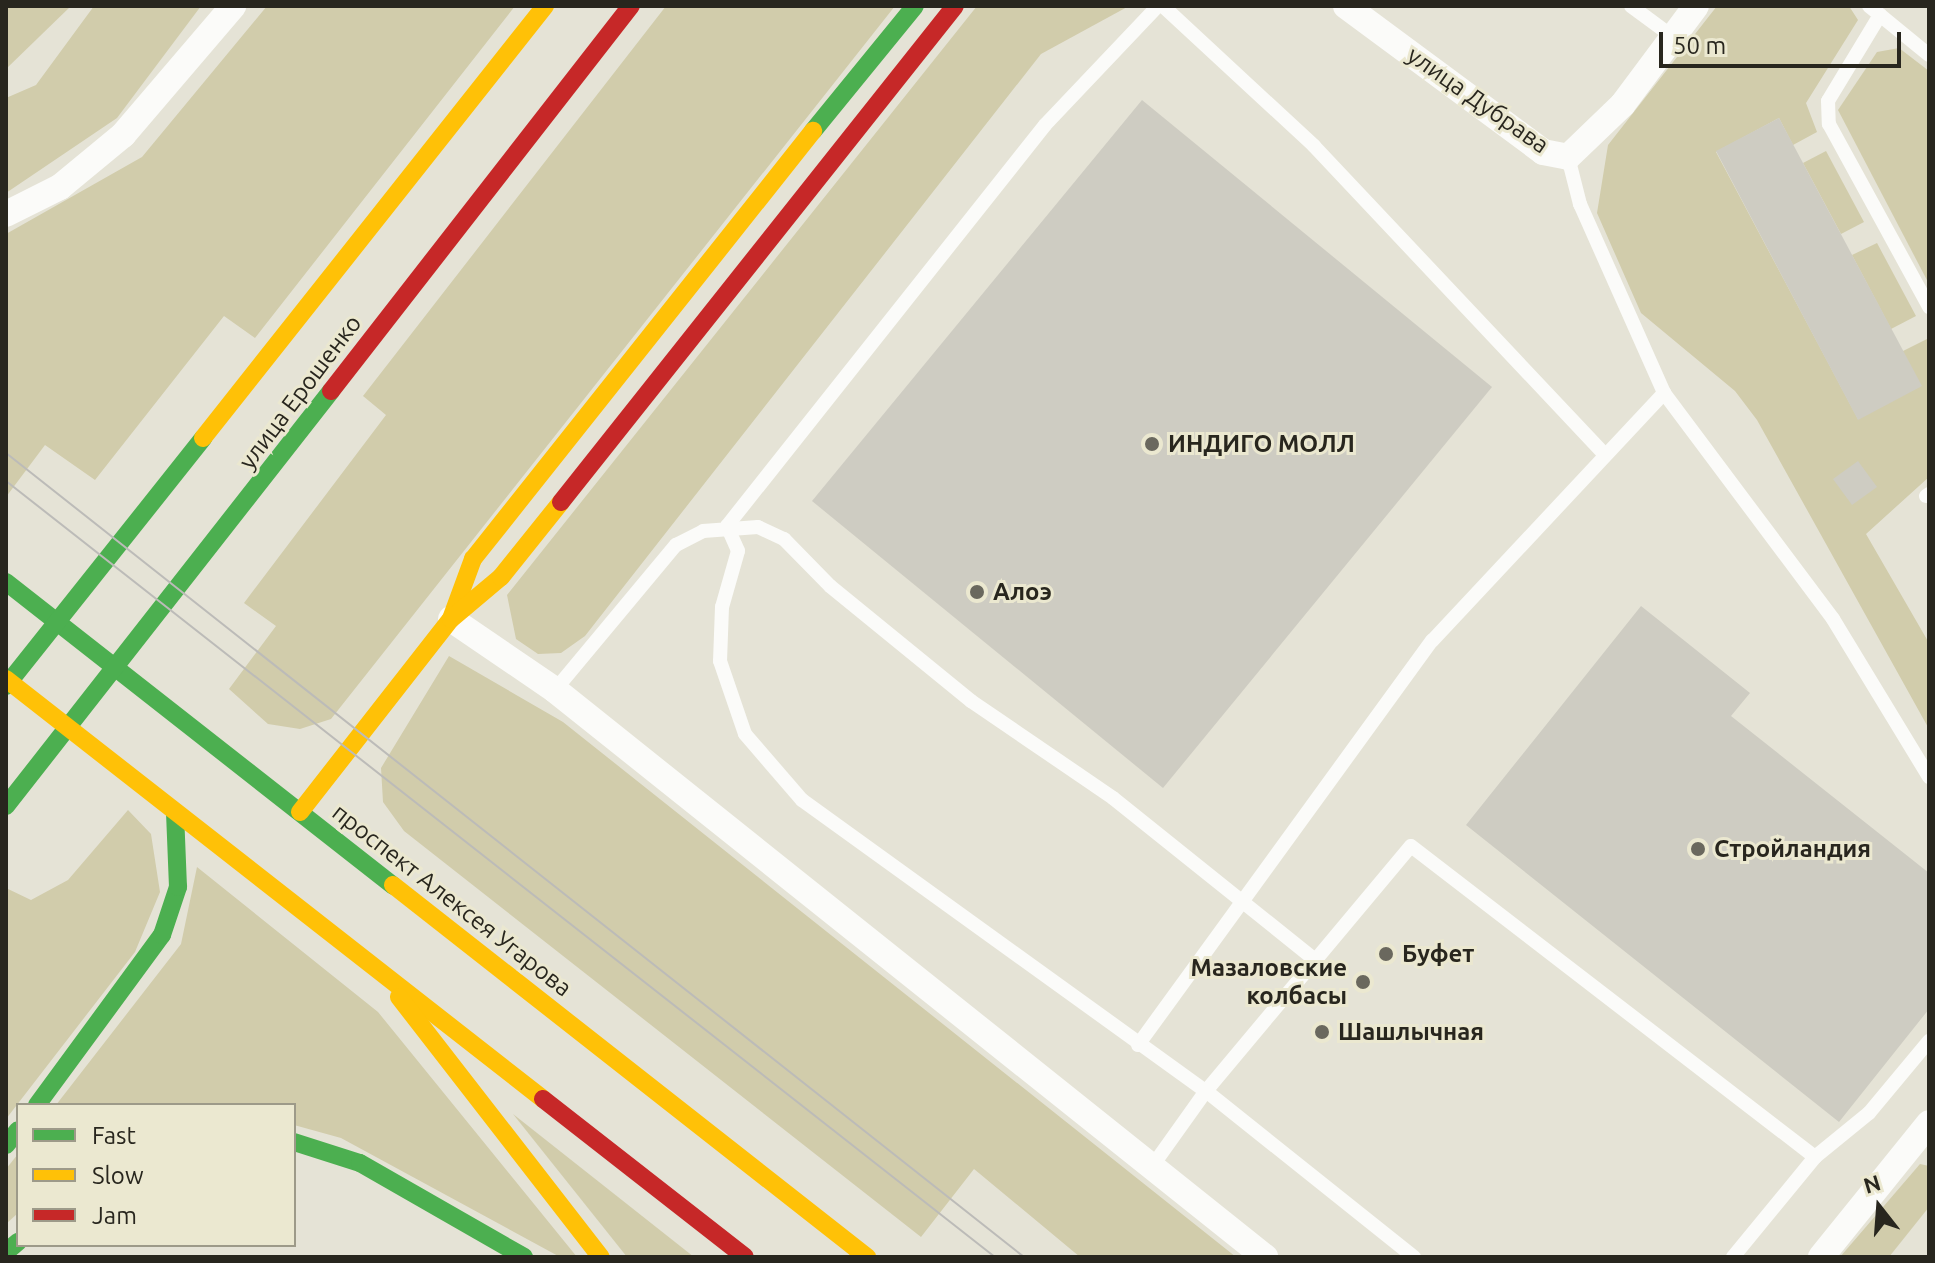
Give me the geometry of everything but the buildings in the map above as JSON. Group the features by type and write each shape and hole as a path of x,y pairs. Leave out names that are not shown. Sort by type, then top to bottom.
{"main road":[{"name":"улица Ерошенко","path":"6,686 545,6"},
{"name":"улица Ерошенко","path":"6,806 631,6"},
{"path":"451,619 473,559 606,384 915,6"},
{"path":"300,812 451,619 501,577 955,6"},
{"name":"проспект Алексея Угарова","path":"6,582 867,1257"},
{"path":"6,679 370,960 745,1257"},
{"path":"38,1103 162,935 178,887 175,812"},
{"path":"370,960 601,1257"},
{"path":"296,1143 360,1163 524,1257"}],"street":[{"name":"улица Дубрава","path":"1346,6 1543,152 1568,157 1623,104 1696,6"},
{"path":"6,214 60,187 123,135 229,8"},
{"path":"451,619 555,690 1265,1257"},
{"path":"1821,1257 1925,1135"}],"lane":[{"path":"555,690 676,545 727,526 1045,125 1160,6 1314,146 1605,455"},
{"path":"1631,6 1673,37"},
{"path":"1929,55 1875,11 1828,101 1829,124 1929,307"},
{"path":"1568,157 1580,204 1664,393 1833,619 1929,777"},
{"path":"1138,1045 1239,898 1432,641 1664,393"},
{"path":"727,526 784,539 830,586 971,701 1113,798 1315,960"},
{"path":"727,526 738,551 722,607 720,661 745,734 802,800 1138,1045 1206,1091 1414,1257"},
{"path":"1151,1168 1206,1091 1411,846 1815,1157"},
{"path":"1733,1257 1815,1157 1869,1113 1929,1041"}],"shaded area":[{"path":"6,6 71,6 6,69"},
{"path":"94,6 201,6 117,118 6,193 6,98 36,85"},
{"path":"267,6 515,6 255,338 224,316 95,480 45,445 6,497 6,234 142,157"},
{"path":"666,6 895,6 331,719 300,729 268,724 229,689 276,626 244,603 386,415 363,396"},
{"path":"977,6 1129,6 1041,54 585,636 561,653 538,654 516,639 507,595"},
{"path":"1717,6 1849,6 1858,20 1806,103 1817,132 1793,145 1779,118 1716,152 1858,419 1903,351 1929,338 1929,477 1866,534 1929,643 1929,729 1757,420 1735,391 1641,313 1597,213 1608,145"},
{"path":"1899,48 1929,71 1929,284 1838,110 1877,52"},
{"path":"1826,151 1864,222 1841,234 1803,163"},
{"path":"1877,243 1916,316 1891,329 1852,255"},
{"path":"449,656 563,722 1236,1257 1080,1257 974,1169 921,1237 404,831 383,802 381,768"},
{"path":"128,810 151,834 160,892 135,952 6,1119 6,888 31,900 68,880"},
{"path":"197,867 378,1012 577,1257 560,1257 341,1138 296,1126 296,1103 58,1103 181,944"},
{"path":"513,1114 694,1257 627,1257"},
{"path":"16,1156 16,1215 6,1224 6,1169"},
{"path":"1920,1164 1929,1166 1929,1207 1889,1257 1840,1257"}],"tram line":[{"path":"6,453 1024,1257"},
{"path":"6,481 995,1257"}],"traffic: fast":[{"path":"813,131 915,6"},
{"path":"6,806 331,391"},
{"path":"6,686 203,438"},
{"path":"6,582 393,885"},
{"path":"38,1103 162,935 178,887 175,812"},
{"path":"6,1145 16,1132"},
{"path":"296,1143 360,1163 524,1257"},
{"path":"6,1252 16,1244"}],"traffic: slow":[{"path":"203,438 545,6"},
{"path":"452,616 473,559 813,131"},
{"path":"300,812 451,619 501,577 561,502"},
{"path":"6,679 543,1099"},
{"path":"393,885 867,1257"},
{"path":"399,997 601,1257"}],"traffic: jam":[{"path":"331,391 631,6"},
{"path":"561,502 955,6"},
{"path":"543,1099 745,1257"}],"place":[{"name":"ИНДИГО МОЛЛ","path":"1152,444"},
{"name":"Алоэ","path":"977,592"},
{"name":"Стройландия","path":"1698,849"},
{"name":"Буфет","path":"1386,954"},
{"name":"Мазаловские колбасы","path":"1363,982"},
{"name":"Шашлычная","path":"1322,1032"}]}
